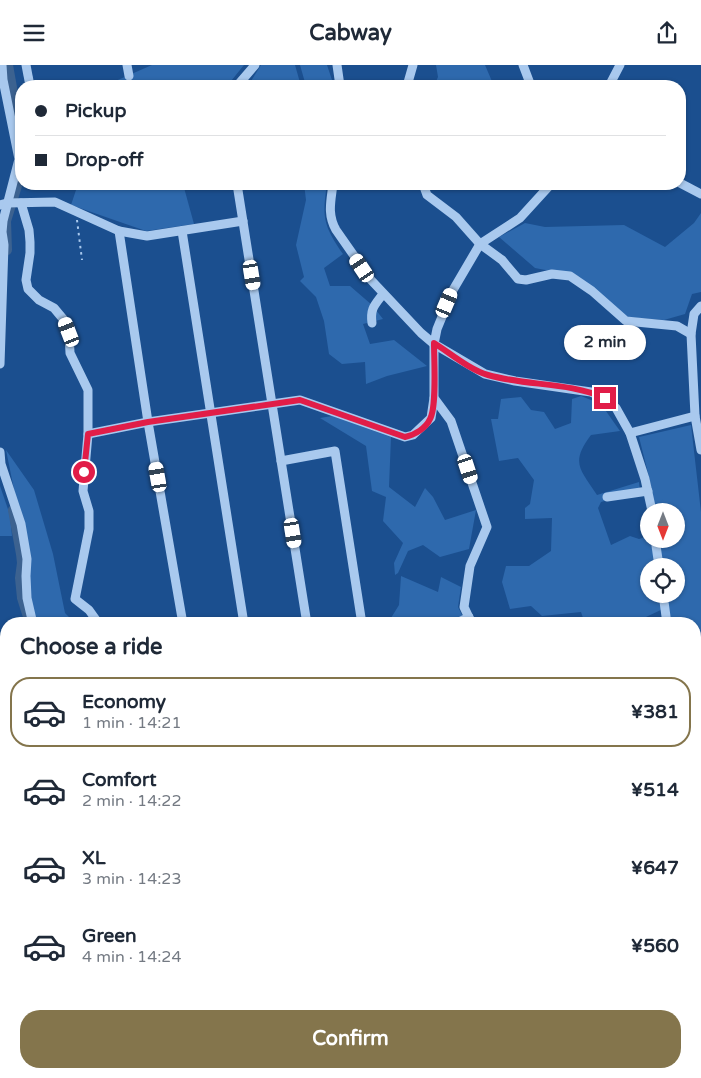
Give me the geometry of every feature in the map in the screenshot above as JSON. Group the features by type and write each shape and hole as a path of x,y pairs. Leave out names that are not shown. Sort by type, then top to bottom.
{"street":[{"path":"2,65 2,81 15,141"},
{"path":"26,65 29,80"},
{"path":"127,65 129,76"},
{"path":"243,80 255,65"},
{"path":"337,65 339,80"},
{"path":"408,80 413,65"},
{"path":"523,65 529,80"},
{"path":"612,80 620,65"},
{"path":"0,364 4,204 15,171"},
{"path":"686,186 701,194"},
{"path":"238,190 306,617"},
{"path":"332,190 329,210 332,221 370,280 421,333 434,343 485,374 515,381 591,392 605,398 616,408 630,433 650,503"},
{"path":"426,190 428,195 456,217 480,244 502,260 518,279 526,280 552,274 570,276 592,291 626,321 676,326 691,334"},
{"path":"88,434 148,422 300,400 405,437 413,435 431,418 434,398 434,343 436,329 453,290 480,244 520,218 546,190"},
{"path":"4,204 55,202 119,231 147,236 243,221"},
{"path":"21,203 29,230 30,242 26,280 28,289 39,300 54,307 64,320 69,332 70,353 88,390 88,434 83,491 89,511 89,529 74,599 89,610 94,617"},
{"path":"119,231 148,422 182,617"},
{"path":"182,231 243,617"},
{"path":"372,323 371,313 383,294"},
{"path":"701,306 694,314 691,334 694,416 701,450"},
{"path":"434,398 451,421 487,527 470,566 464,607 468,617"},
{"path":"630,433 694,416"},
{"path":"281,461 335,451 361,617"},
{"path":"0,452 1,464 21,523 27,559 27,598 32,617"},
{"path":"607,497 648,491"},
{"path":"664,603 666,617"}],"path":[{"path":"75,211 82,260"}],"shaded area":[{"path":"152,65 244,65 232,80 118,80"},
{"path":"261,65 295,65 299,80 252,80"},
{"path":"300,65 327,65 332,80 304,80"},
{"path":"436,65 485,65 491,80 437,80"},
{"path":"76,190 185,190 194,224 146,231 71,205"},
{"path":"305,190 326,190 326,221 331,235 343,254 324,268 330,286 350,286 372,305 383,319 363,324 370,344 394,340 427,366 387,376 366,384 365,362 342,364 329,354 324,321 316,297 300,281 304,277 296,245 306,200"},
{"path":"701,213 701,292 692,294 685,314 664,320 626,317 576,276 535,268 499,237 525,223 545,227 624,225 665,247 694,223"},
{"path":"581,396 601,404 620,431 591,435 579,459 582,472 597,495 639,482 640,491 601,502 598,508 611,545 630,536 640,539 640,548 652,548 654,558 640,558 640,603 664,603 665,608 646,617 583,617 581,612 542,616 531,606 510,609 502,582 506,566 529,566 551,551 552,518 525,519 525,508 530,504 534,480 518,458 499,461 491,419 498,419 501,399 521,397 531,410 544,412 555,429 571,423 572,399"},
{"path":"332,416 391,437 389,487 415,507 425,488 433,497 445,520 476,510 469,549 440,557 423,545 408,551 398,573 395,575 394,563 403,543 383,521 386,497 372,491 366,446 320,418"},
{"path":"691,425 701,512 701,617 670,617 668,603 685,603 685,558 662,558 660,548 685,548 685,503 654,503 639,437"},
{"path":"6,450 34,490 53,554 65,613 69,617 32,617 25,544"},
{"path":"0,486 10,515 12,536 0,536"},
{"path":"401,576 438,592 441,577 461,587 458,607 463,617 392,617 399,605"}],"waterway":[{"path":"8,65 15,104"},
{"path":"7,250 6,221 16,190"},
{"path":"13,510 22,563 20,578 22,598 28,617"}],"route":[{"path":"84,472 88,434 148,422 272,403 300,400 405,437 413,435 431,418 434,398 434,343 485,374 515,381 591,392 605,398"}]}
